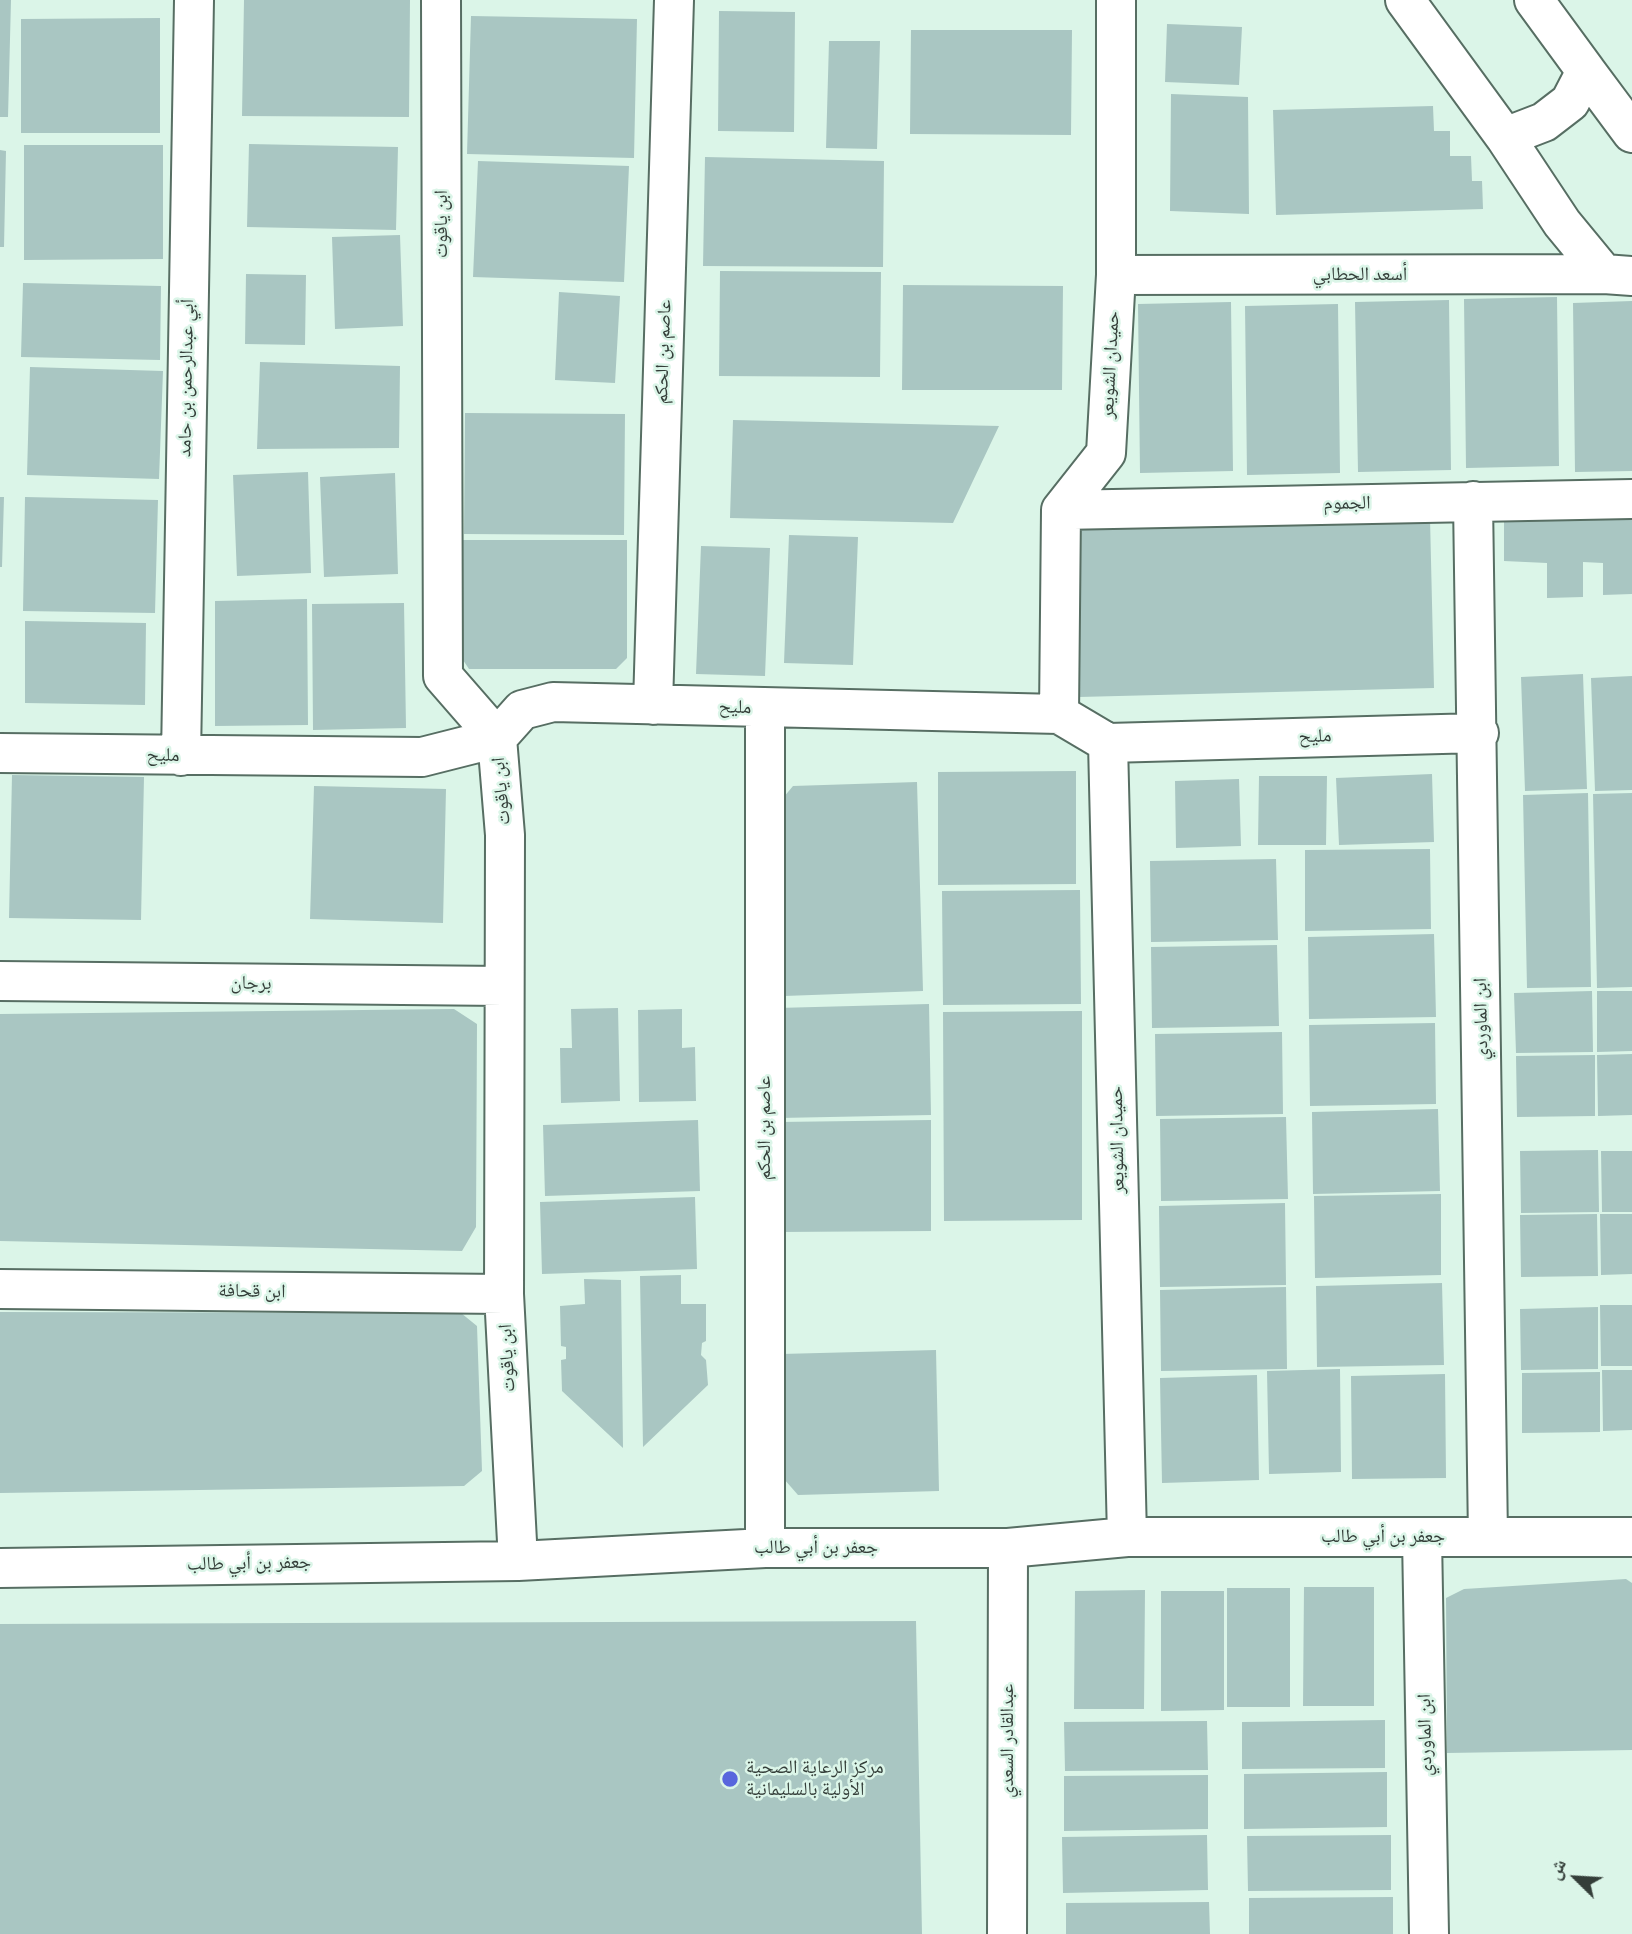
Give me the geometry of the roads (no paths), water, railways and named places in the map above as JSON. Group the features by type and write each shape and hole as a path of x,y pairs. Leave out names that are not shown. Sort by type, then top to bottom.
{"street":[{"name":"أبي عبدالرحمن بن حامد","path":"181,757 194,0"},
{"name":"ابن ياقوت","path":"441,0 443,676 497,738 505,835 504,1294 518,1561"},
{"name":"عاصم بن الحكم","path":"653,705 674,0"},
{"name":"حميدان الشويعر","path":"1061,510 1106,453 1116,275 1116,0"},
{"path":"1405,0 1562,223 1618,275"},
{"path":"1534,0 1632,133"},
{"path":"1504,137 1545,122 1570,102 1586,71"},
{"path":"1562,223 1619,257 1632,248"},
{"name":"أسعد الحطابي","path":"1116,275 1618,275"},
{"name":"الجموم","path":"1061,510 1632,499"},
{"name":"ابن الماوردي","path":"1473,501 1479,733 1488,1537"},
{"path":"1059,714 1061,510"},
{"name":"مليح","path":"0,753 181,757 422,757 497,738 522,710 553,702 1059,714 1108,743 1479,733"},
{"name":"عاصم بن الحكم","path":"765,709 765,1548"},
{"name":"حميدان الشويعر","path":"1108,743 1128,1537"},
{"name":"برجان","path":"0,981 503,986"},
{"name":"ابن قحافة","path":"0,1289 504,1294"},
{"name":"ابن الماوردي","path":"1422,1536 1429,1934"},
{"name":"جعفر بن أبي طالب","path":"0,1568 518,1561 765,1548 1008,1548 1128,1537 1632,1537"},
{"name":"عبدالقادر السعدي","path":"1007,1934 1008,1548"}],"place":[{"name":"مركز الرعاية الصحية الأولية بالسليمانية","path":"730,1779"}]}
